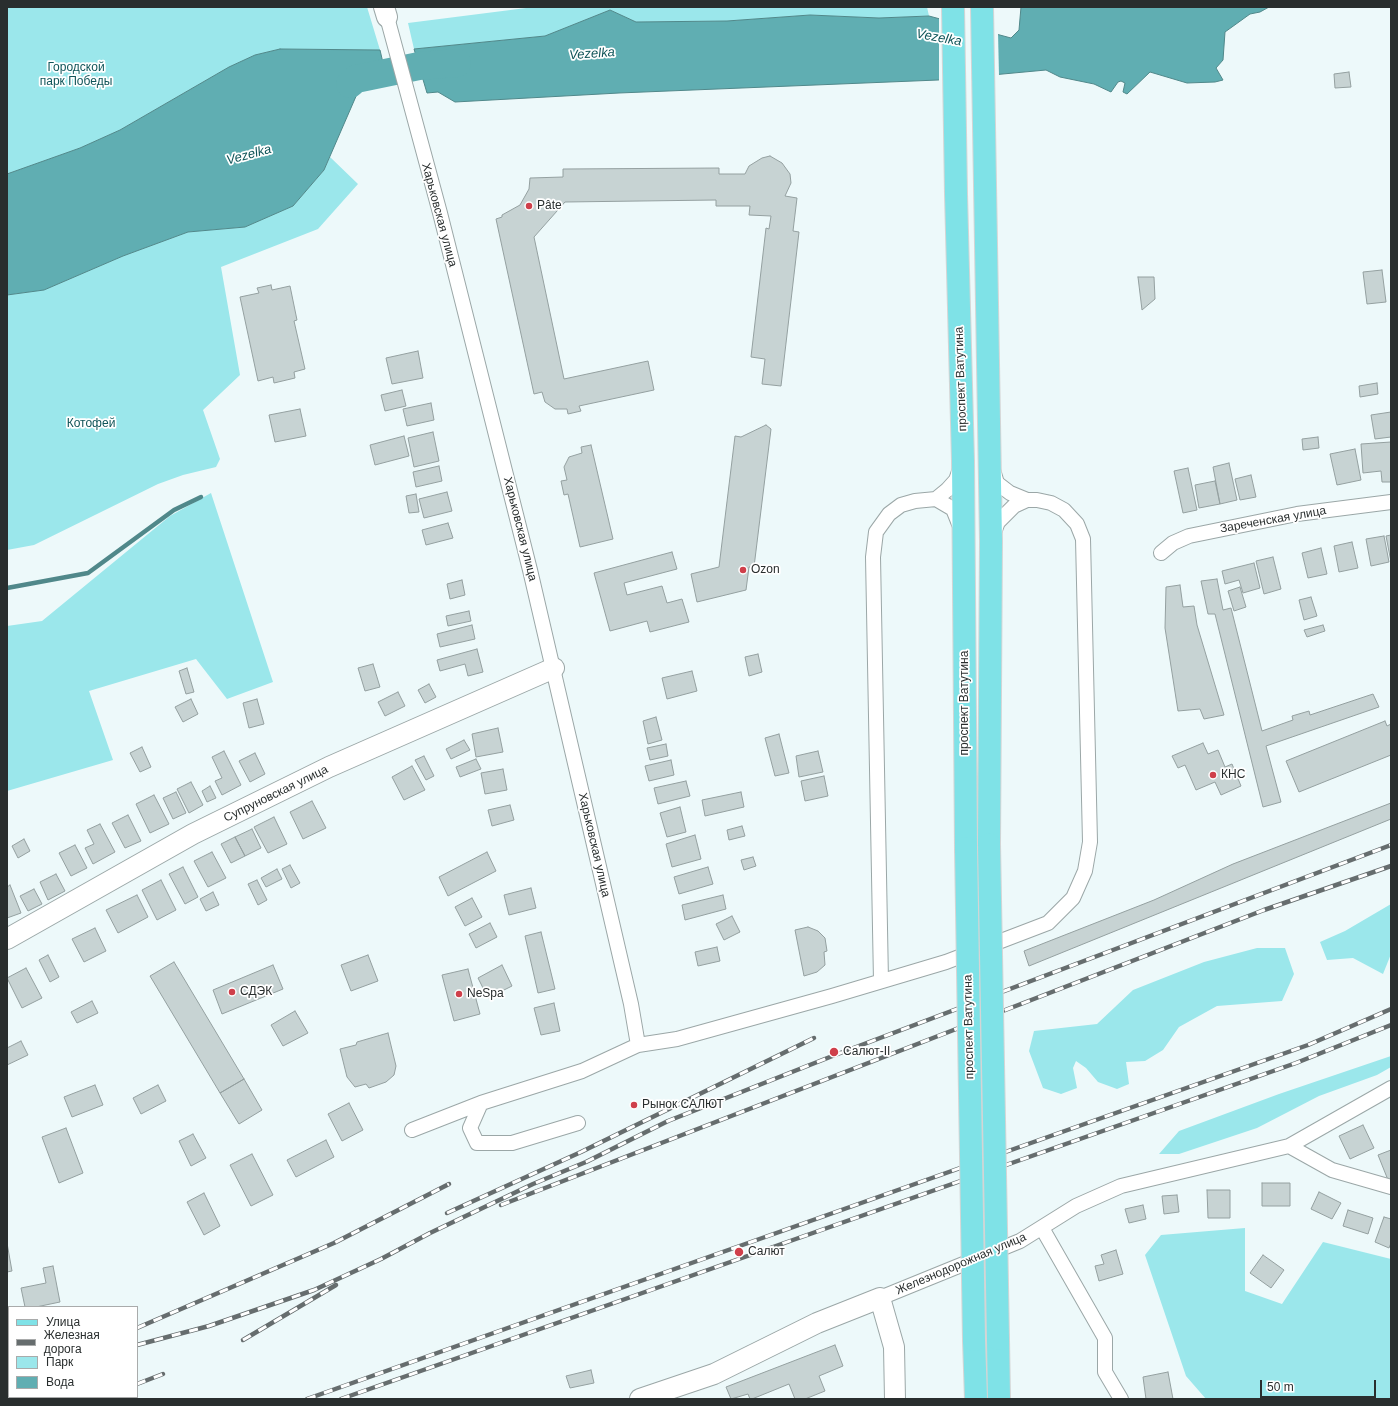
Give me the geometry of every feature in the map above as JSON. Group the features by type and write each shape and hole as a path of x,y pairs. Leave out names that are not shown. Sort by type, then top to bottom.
{"main road":[{"name":"проспект Ватутина","path":"953,7 963,461 966,848 976,1399"},
{"name":"проспект Ватутина","path":"982,7 991,541 989,844 999,1399"}],"street":[{"name":"Харьковская улица","path":"385,12 411,112 440,213 554,668 631,1004 638,1045"},
{"path":"881,981 872,557 876,532 889,514 901,505 915,501 936,499 956,480 963,461"},
{"path":"412,1130 481,1103 582,1071 638,1045 677,1039 832,996 946,962 1048,922 1073,898 1085,871 1090,842 1083,540 1077,524 1064,510 1051,503 1026,500 1010,493 997,483 990,461"},
{"path":"936,499 953,509 963,538"},
{"path":"991,541 998,522 1014,506 1026,500"},
{"name":"Зареченская улица","path":"1161,553 1173,543 1189,536 1297,514 1391,502"},
{"name":"Супруновская улица","path":"7,939 193,834 329,767 554,668"},
{"name":"Железнодорожная улица","path":"640,1399 714,1374 817,1323 1020,1241 1076,1206 1121,1186 1289,1146 1391,1088"},
{"path":"481,1103 470,1128 477,1143 512,1143 578,1123"},
{"path":"1289,1146 1332,1170 1391,1187"},
{"path":"1042,1228 1105,1338 1105,1372 1121,1399"},
{"path":"880,1298 894,1347 895,1399"}],"green space":[{"name":"Городской парк Победы","path":"7,7 367,7 380,50 280,49 255,55 229,67 120,130 80,148 7,174"},
{"path":"534,7 927,7 929,16 879,18 810,15 727,21 636,22 610,10 545,36 414,49 408,23"},
{"name":"Котофей","path":"330,157 358,184 318,229 221,267 240,375 203,410 220,459 216,467 183,475 158,484 34,545 7,550 7,295 44,290 123,256 188,232 245,227 293,206 324,170"},
{"path":"211,493 273,682 227,699 196,659 89,691 113,760 7,791 7,626 42,621 170,516"},
{"path":"1391,904 1391,954 1383,974 1353,958 1327,960 1320,942 1345,931"},
{"path":"1257,948 1285,948 1294,974 1282,1001 1217,1006 1179,1027 1163,1050 1145,1061 1126,1062 1129,1084 1117,1089 1098,1082 1086,1068 1076,1061 1073,1068 1077,1088 1061,1094 1043,1088 1029,1051 1034,1031 1097,1024 1133,990 1204,962"},
{"path":"1391,1056 1391,1067 1377,1075 1319,1096 1257,1128 1179,1154 1159,1154 1179,1131 1279,1094"},
{"path":"1245,1228 1245,1291 1282,1304 1323,1242 1391,1259 1391,1399 1206,1399 1186,1376 1145,1255 1161,1235"}],"water":[{"path":"1021,7 1269,7 1260,12 1250,14 1225,32 1223,60 1216,68 1223,80 1215,82 1187,83 1150,72 1127,94 1123,92 1125,83 1121,81 1118,82 1111,92 1094,84 1060,77 1046,70 938,80 619,93 455,102 438,92 427,93 414,49 545,36 610,10 636,22 727,21 810,15 879,18 929,16 1011,38 1019,30"},
{"path":"280,49 380,50 387,80 368,86 357,94 324,170 293,206 245,227 188,232 123,256 44,290 7,295 7,174 80,148 120,130 229,67 255,55"}],"pier":[{"path":"939,17 998,32 999,76 939,82"}],"building":[{"path":"1349,72 1351,87 1335,88 1334,74"},
{"path":"770,156 782,163 790,174 791,183 785,196 797,198 793,231 799,232 781,386 762,384 765,359 751,357 766,228 769,229 771,216 749,215 750,206 716,206 716,200 565,202 534,237 564,379 648,361 654,390 579,406 581,411 568,414 567,409 555,409 545,402 542,392 534,394 496,219 502,217 502,215 520,205 529,189 530,178 563,177 563,169 719,168 719,174 745,174 749,166 762,158"},
{"path":"1382,270 1386,302 1367,304 1363,272"},
{"path":"1138,277 1154,277 1155,299 1142,310"},
{"path":"271,285 272,290 290,286 297,320 294,321 305,369 294,372 295,378 274,383 273,377 258,381 240,297 259,293 257,288"},
{"path":"418,351 423,378 392,384 386,358"},
{"path":"1377,383 1378,394 1360,397 1359,386"},
{"path":"402,390 406,406 385,411 381,395"},
{"path":"431,403 434,420 407,426 403,409"},
{"path":"300,409 306,436 275,442 269,415"},
{"path":"1391,412 1391,437 1375,439 1371,415"},
{"path":"766,425 771,429 754,567 749,567 746,590 697,602 691,574 719,567 735,436 741,437"},
{"path":"433,432 439,461 414,467 408,438"},
{"path":"404,436 409,456 375,465 370,445"},
{"path":"1318,437 1319,448 1303,450 1302,439"},
{"path":"1391,442 1391,482 1382,482 1381,471 1363,473 1361,444"},
{"path":"591,445 613,539 580,547 568,494 564,495 561,481 567,480 564,467 569,457 582,453 581,447"},
{"path":"1355,449 1361,480 1337,485 1330,454"},
{"path":"1229,463 1237,500 1220,504 1213,467"},
{"path":"439,466 442,481 416,487 413,472"},
{"path":"1188,468 1197,510 1183,513 1174,471"},
{"path":"1251,475 1256,497 1240,500 1235,479"},
{"path":"1215,481 1220,504 1199,508 1195,485"},
{"path":"447,492 452,511 424,518 419,499"},
{"path":"416,494 419,512 409,513 406,496"},
{"path":"448,523 453,538 426,545 422,530"},
{"path":"1391,535 1391,562 1386,536"},
{"path":"1384,536 1389,562 1371,566 1366,539"},
{"path":"1352,542 1358,568 1339,572 1334,546"},
{"path":"1321,548 1327,574 1308,578 1302,553"},
{"path":"672,552 677,569 624,583 627,595 662,586 667,603 682,599 689,622 650,632 647,621 610,631 594,573"},
{"path":"1273,557 1281,589 1264,594 1256,561"},
{"path":"1254,563 1260,588 1243,593 1239,580 1225,584 1222,571"},
{"path":"1217,579 1223,610 1231,608 1262,731 1293,720 1292,716 1309,711 1310,715 1373,694 1379,707 1266,746 1281,802 1263,807 1215,614 1208,614 1201,581"},
{"path":"462,580 465,595 450,599 447,584"},
{"path":"1180,585 1183,607 1194,606 1197,625 1224,715 1204,719 1200,709 1178,711 1165,628 1166,587"},
{"path":"1240,587 1246,607 1234,611 1228,591"},
{"path":"1311,597 1317,616 1304,620 1299,600"},
{"path":"469,611 471,621 448,626 446,616"},
{"path":"472,625 475,639 440,647 437,634"},
{"path":"1323,625 1325,631 1307,637 1304,630"},
{"path":"477,649 483,672 468,676 465,664 440,671 437,660"},
{"path":"758,654 762,672 749,676 745,657"},
{"path":"373,664 380,687 365,691 358,668"},
{"path":"187,668 194,692 186,694 179,671"},
{"path":"692,671 697,691 667,699 662,678"},
{"path":"429,684 436,697 425,703 418,690"},
{"path":"398,692 405,706 385,716 378,702"},
{"path":"191,699 198,714 183,722 175,707"},
{"path":"257,699 264,724 249,728 243,703"},
{"path":"656,717 662,740 648,744 643,721"},
{"path":"1385,721 1387,726 1391,724 1391,755 1299,792 1286,761"},
{"path":"498,728 503,752 476,757 472,734"},
{"path":"779,734 789,773 775,776 765,738"},
{"path":"464,740 470,750 451,759 446,749"},
{"name":"КНС","path":"1203,743 1208,754 1218,750 1225,767 1232,764 1241,786 1221,795 1215,782 1196,790 1185,765 1178,768 1172,756"},
{"path":"666,744 668,756 650,760 647,748"},
{"path":"142,747 151,767 140,772 130,753"},
{"path":"224,751 241,785 222,795 215,781 222,778 212,757"},
{"path":"818,751 823,772 799,777 796,756"},
{"path":"255,753 265,774 250,782 239,761"},
{"path":"424,756 434,776 426,780 415,760"},
{"path":"476,759 481,769 460,777 456,767"},
{"path":"671,760 674,775 649,781 645,766"},
{"path":"412,766 425,790 404,800 392,777"},
{"path":"503,769 507,790 485,794 481,773"},
{"path":"824,776 828,796 805,801 801,781"},
{"path":"686,781 690,796 658,804 654,788"},
{"path":"191,782 203,805 189,813 177,789"},
{"path":"210,786 216,798 207,802 202,791"},
{"path":"176,792 186,813 173,819 163,798"},
{"path":"741,792 744,807 705,816 702,800"},
{"path":"154,795 169,824 150,833 136,804"},
{"path":"312,801 326,828 303,839 290,812"},
{"path":"1391,803 1391,819 1029,966 1024,951 1154,900 1233,864"},
{"path":"510,805 514,820 492,826 488,810"},
{"path":"680,807 686,832 667,837 660,813"},
{"path":"128,815 141,841 125,848 112,823"},
{"path":"274,817 287,844 268,853 254,827"},
{"path":"100,824 115,852 93,864 85,848 94,844 87,830"},
{"path":"742,826 745,836 729,840 727,830"},
{"path":"252,829 261,848 245,856 235,837"},
{"path":"695,835 701,859 672,867 666,844"},
{"path":"235,837 245,856 231,863 221,844"},
{"path":"24,839 30,851 18,858 12,846"},
{"path":"75,845 87,868 71,876 59,853"},
{"path":"212,852 226,878 208,887 194,861"},
{"path":"487,852 496,871 448,896 439,877"},
{"path":"753,857 756,866 744,870 741,860"},
{"path":"290,865 300,883 291,888 282,869"},
{"path":"183,867 198,897 185,904 169,874"},
{"path":"708,867 713,884 679,894 674,877"},
{"path":"277,869 282,879 266,887 261,878"},
{"path":"56,874 65,891 48,900 40,882"},
{"path":"161,880 176,910 157,920 142,890"},
{"path":"257,880 267,900 258,905 248,884"},
{"path":"10,885 21,913 7,918 7,887"},
{"path":"531,888 536,908 509,915 504,895"},
{"path":"34,889 42,904 28,911 20,896"},
{"path":"213,892 219,905 206,911 200,899"},
{"path":"137,895 148,917 118,933 106,910"},
{"path":"723,895 726,909 685,920 682,905"},
{"path":"472,898 482,917 465,926 455,907"},
{"path":"732,916 740,932 724,940 716,924"},
{"path":"490,923 497,937 476,948 469,934"},
{"path":"808,927 818,931 825,938 827,951 824,952 825,965 817,972 804,976 795,930"},
{"path":"95,928 106,951 84,962 72,939"},
{"path":"541,932 555,989 538,993 525,936"},
{"path":"717,947 720,961 698,966 695,952"},
{"path":"48,955 59,977 50,982 39,960"},
{"path":"368,955 378,981 351,991 341,965"},
{"path":"174,962 244,1079 220,1093 150,976"},
{"path":"273,965 283,989 222,1014 213,990"},
{"path":"502,965 512,986 488,998 478,978"},
{"path":"26,968 42,998 22,1008 7,978"},
{"path":"468,969 480,1014 454,1021 442,975"},
{"path":"92,1001 98,1013 77,1023 71,1012"},
{"path":"554,1003 560,1031 541,1035 534,1008"},
{"path":"295,1011 308,1033 283,1046 271,1025"},
{"path":"388,1033 396,1066 394,1075 386,1082 369,1088 366,1084 355,1087 347,1077 340,1049 356,1045 357,1042"},
{"path":"21,1041 28,1055 7,1065 7,1048"},
{"path":"244,1079 262,1110 239,1124 220,1093"},
{"path":"95,1085 103,1105 72,1117 64,1097"},
{"path":"158,1085 166,1101 141,1114 133,1098"},
{"path":"349,1103 363,1130 342,1141 328,1114"},
{"path":"1363,1125 1374,1148 1350,1159 1339,1136"},
{"path":"66,1128 83,1173 59,1183 42,1137"},
{"path":"193,1134 206,1158 191,1166 179,1141"},
{"path":"326,1140 334,1157 296,1177 287,1160"},
{"path":"1391,1150 1391,1185 1390,1185 1378,1155"},
{"path":"252,1154 273,1195 251,1206 230,1165"},
{"path":"1262,1183 1290,1183 1290,1206 1262,1206"},
{"path":"1207,1190 1230,1190 1230,1218 1208,1218"},
{"path":"1319,1192 1341,1203 1332,1219 1311,1209"},
{"path":"204,1193 220,1226 204,1235 187,1202"},
{"path":"1177,1195 1179,1212 1164,1214 1162,1196"},
{"path":"1143,1205 1146,1219 1129,1223 1125,1209"},
{"path":"1348,1210 1373,1218 1368,1234 1343,1226"},
{"path":"1384,1217 1391,1219 1391,1243 1389,1248 1375,1242"},
{"path":"7,1243 12,1271 7,1272"},
{"path":"1116,1250 1123,1274 1099,1281 1095,1266 1104,1264 1101,1255"},
{"path":"1263,1255 1284,1270 1271,1288 1250,1273"},
{"path":"53,1266 60,1302 41,1306 25,1306 21,1288 46,1283 43,1268"},
{"path":"835,1345 843,1366 819,1376 825,1391 805,1399 795,1399 789,1384 752,1399 750,1399 748,1394 731,1399 726,1387"},
{"path":"591,1370 594,1383 570,1388 566,1376"},
{"path":"1168,1372 1173,1399 1146,1399 1143,1377"}],"waterway":[{"name":"Vezelka","path":"350,84 356,79 419,66 457,63"},
{"path":"7,588 88,573 174,510 201,497"}],"railway":[{"path":"138,1345 209,1326 314,1290 381,1259 430,1233 533,1184 586,1162 668,1121 835,1055 1391,845"},
{"path":"501,1205 1264,910 1391,866"},
{"path":"307,1399 1308,1045 1391,1009"},
{"path":"341,1399 1296,1063 1391,1025"},
{"path":"447,1213 581,1152 814,1038"},
{"path":"138,1328 334,1243 449,1184"},
{"path":"243,1340 336,1285"},
{"path":"138,1384 163,1374"}],"place":[{"name":"Pâte","path":"529,206"},
{"name":"Ozon","path":"743,570"},
{"name":"КНС","path":"1213,775"},
{"name":"СДЭК","path":"232,992"},
{"name":"NeSpa","path":"459,994"},
{"name":"Салют-II","path":"834,1052"},
{"name":"Рынок САЛЮТ","path":"634,1105"},
{"name":"Салют","path":"739,1252"}]}
